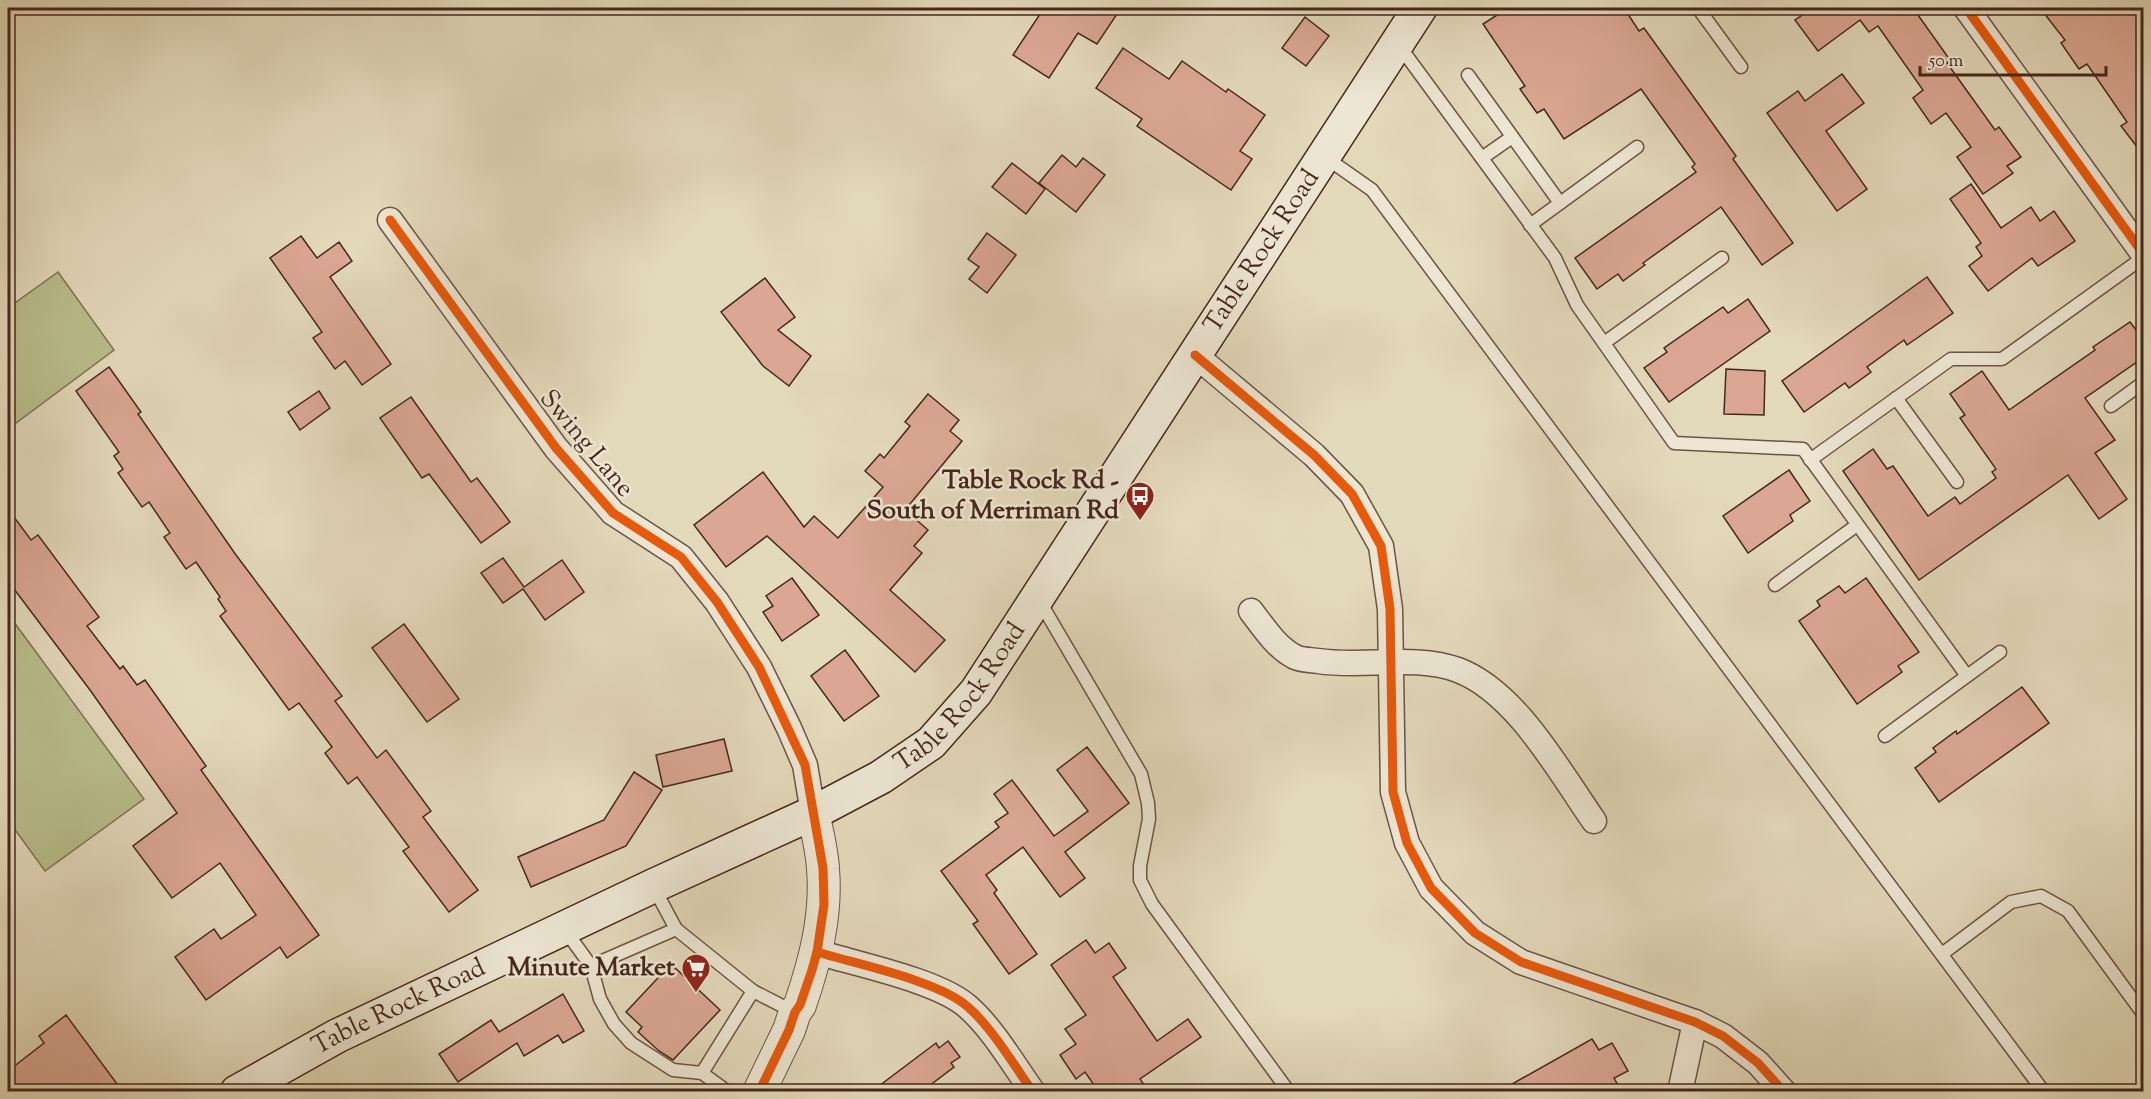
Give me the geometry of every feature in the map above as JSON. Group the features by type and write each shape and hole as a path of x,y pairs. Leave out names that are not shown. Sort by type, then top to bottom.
{"main road":[{"name":"Table Rock Road","path":"237,1092 337,1036 813,813 881,777 931,743 976,692 1420,8"}],"street":[{"path":"1966,8 2144,256"},
{"name":"Swing Lane","path":"390,220 555,448 613,513 681,557 717,602 759,667 789,728 805,765 813,813"},
{"path":"1195,355 1314,455 1352,494 1380,546 1390,609 1393,792 1407,843 1431,888 1475,933 1521,962 1695,1022 1724,1036 1758,1063 1784,1092"},
{"path":"1251,611 1271,638 1296,658 1334,664 1425,663 1458,670 1492,688 1522,718 1594,820"},
{"path":"759,1092 800,1005 817,952 824,905 823,868 813,813"},
{"path":"817,952 915,981 954,997 980,1019 1033,1092"},
{"path":"1680,1092 1695,1022"}],"lane":[{"path":"1703,10 1741,67"},
{"path":"1398,43 1554,258 1577,304 1674,443 1803,449 1967,676"},
{"path":"1468,75 1560,203"},
{"path":"1482,158 1512,137"},
{"path":"1530,225 1637,147"},
{"path":"1324,156 1372,190 2044,1092"},
{"path":"1810,460 1951,358 2002,359 2144,256"},
{"path":"1604,343 1722,258"},
{"path":"2111,406 2144,382"},
{"path":"1896,398 1957,482"},
{"path":"1775,585 1857,525"},
{"path":"1037,597 1141,774 1148,803 1149,819 1140,866 1140,880 1152,904 1289,1092"},
{"path":"1885,736 2000,652"},
{"path":"653,886 676,929 753,991 795,1012"},
{"path":"1942,954 2012,902 2041,896 2068,911 2144,1015"},
{"path":"564,928 591,966 600,999 614,1024 631,1043 673,1070 702,1073 728,1092"},
{"path":"591,966 676,929"},
{"path":"702,1073 753,991"}],"green space":[{"path":"58,272 114,350 8,429 8,308"},
{"path":"8,614 144,799 45,871 8,820"}],"building":[{"path":"1044,8 1121,8 1097,44 1078,33 1049,78 1013,55"},
{"path":"1508,8 1624,8 1639,31 1644,28 1736,156 1733,159 1793,243 1762,265 1721,207 1643,263 1645,265 1623,281 1618,274 1597,289 1575,258 1696,172 1692,167 1695,164 1641,89 1564,139 1544,109 1537,113 1520,89 1525,86 1483,24"},
{"path":"1813,8 1913,8 1950,60 1947,63 1995,130 1999,127 2021,157 2007,166 2013,173 1983,194 1957,157 1971,147 1946,113 1931,124 1913,98 1923,90 1878,26 1869,32 1860,20 1818,51 1795,20"},
{"path":"2040,8 2144,8 2144,156 2121,126 2127,122 2087,64 2079,69 2061,43 2065,40"},
{"path":"1305,17 1329,36 1306,66 1282,48"},
{"path":"1123,48 1169,79 1182,61 1226,92 1228,89 1265,115 1240,151 1252,159 1231,190 1137,126 1142,119 1096,88"},
{"path":"1842,74 1864,103 1826,131 1867,189 1837,211 1767,113 1798,91 1805,101"},
{"path":"1062,155 1076,167 1083,158 1105,175 1076,212 1039,183"},
{"path":"1012,163 1045,189 1026,214 992,187"},
{"path":"1971,184 2001,228 2031,207 2040,221 2054,211 2075,241 2038,266 2032,258 1988,291 1969,266 1982,256 1976,247 1981,243 1950,199"},
{"path":"987,233 1016,255 987,293 969,279 979,267 968,259"},
{"path":"301,236 317,258 339,242 352,261 330,277 391,364 362,385 345,361 335,369 313,338 322,332 270,258"},
{"path":"1927,277 1953,313 1907,345 1904,340 1867,367 1871,372 1849,388 1845,383 1804,412 1782,381"},
{"path":"765,278 795,317 778,330 811,356 789,386 763,366 721,312"},
{"path":"1748,299 1770,331 1669,402 1644,368 1667,352 1664,348 1723,307 1728,313"},
{"path":"2130,322 2144,340 2144,357 2085,398 2115,440 2095,453 2127,499 2099,519 2068,475 1919,580 1843,471 1873,449 1887,469 1893,466 1928,516 1955,497 1960,504 1996,478 1992,472 1996,469 1960,418 1965,415 1950,394 1982,371 2009,410 2095,350 2093,347"},
{"path":"109,367 141,412 138,414 236,555 342,696 335,701 377,758 386,750 431,811 423,817 478,890 449,912 403,851 409,847 357,777 348,784 325,753 332,747 299,703 289,710 220,616 226,611 218,599 220,597 196,562 186,569 164,537 170,533 149,502 142,507 118,473 123,469 114,456 119,452 76,391"},
{"path":"1726,369 1765,371 1764,415 1724,414"},
{"path":"319,391 330,408 300,430 288,412"},
{"path":"928,394 959,420 950,431 962,441 905,510 928,530 914,546 922,553 890,590 945,640 915,672 767,536 726,567 694,525 763,472 804,527 814,516 838,538 883,487 865,471 880,454 884,458 910,426 905,422"},
{"path":"411,397 471,482 477,478 510,522 481,543 429,474 422,478 380,418"},
{"path":"1789,470 1810,501 1790,515 1793,521 1748,553 1723,516"},
{"path":"8,509 31,540 38,535 99,617 87,626 120,669 123,666 137,685 145,680 206,766 201,770 319,935 287,958 280,947 206,1000 175,957 214,929 221,939 256,915 220,863 172,898 133,846 177,813 90,690 8,581"},
{"path":"503,558 524,587 562,560 584,592 545,620 523,589 503,603 481,573"},
{"path":"792,578 819,615 782,641 763,612 773,606 766,596"},
{"path":"1866,578 1919,652 1898,666 1902,672 1857,704 1799,621 1820,606 1817,601 1839,586 1845,593"},
{"path":"404,624 459,699 427,722 372,648"},
{"path":"845,650 879,696 844,721 811,676"},
{"path":"2022,687 2049,723 1939,802 1915,768 1936,752 1933,748 1956,731 1957,734"},
{"path":"724,739 732,771 663,787 656,755"},
{"path":"1087,747 1129,803 1065,852 1085,878 1060,897 1023,847 986,875 997,890 994,893 1037,954 1009,974 973,924 978,921 941,871 999,827 995,822 1008,813 994,794 1012,780 1054,836 1088,811 1057,770"},
{"path":"634,772 662,790 626,846 531,887 518,857 604,820"},
{"path":"1086,940 1095,953 1109,943 1126,968 1113,977 1157,1041 1188,1019 1201,1037 1140,1079 1149,1092 1099,1092 1085,1072 1076,1079 1060,1055 1076,1044 1065,1029 1086,1015 1051,965"},
{"path":"671,964 720,1010 673,1060 638,1032 642,1027 626,1012"},
{"path":"563,994 584,1031 563,1043 558,1035 524,1056 517,1043 458,1082 439,1054 491,1020 499,1032"},
{"path":"66,1015 123,1092 8,1092 8,1071 44,1043 39,1036"},
{"path":"1592,1039 1599,1050 1612,1043 1628,1071 1614,1078 1622,1092 1498,1092"},
{"path":"948,1041 960,1057 951,1063 954,1067 921,1092 871,1092 936,1043 939,1048"}],"cycle path":[{"path":"1966,8 2144,255"},
{"path":"390,220 556,448 613,513 681,557 717,602 759,667 805,765 823,868 824,905 817,952 800,1005 759,1092"},
{"path":"1195,355 1314,455 1352,494 1381,546 1390,609 1393,792 1407,843 1431,888 1475,933 1521,962 1695,1022 1723,1036 1758,1063 1784,1092"},
{"path":"817,952 918,981 955,998 968,1007 986,1026 1033,1092"}],"place":[{"name":"Table Rock Rd - South of Merriman Rd","path":"1140,522"},
{"name":"Minute Market","path":"696,994"}]}
